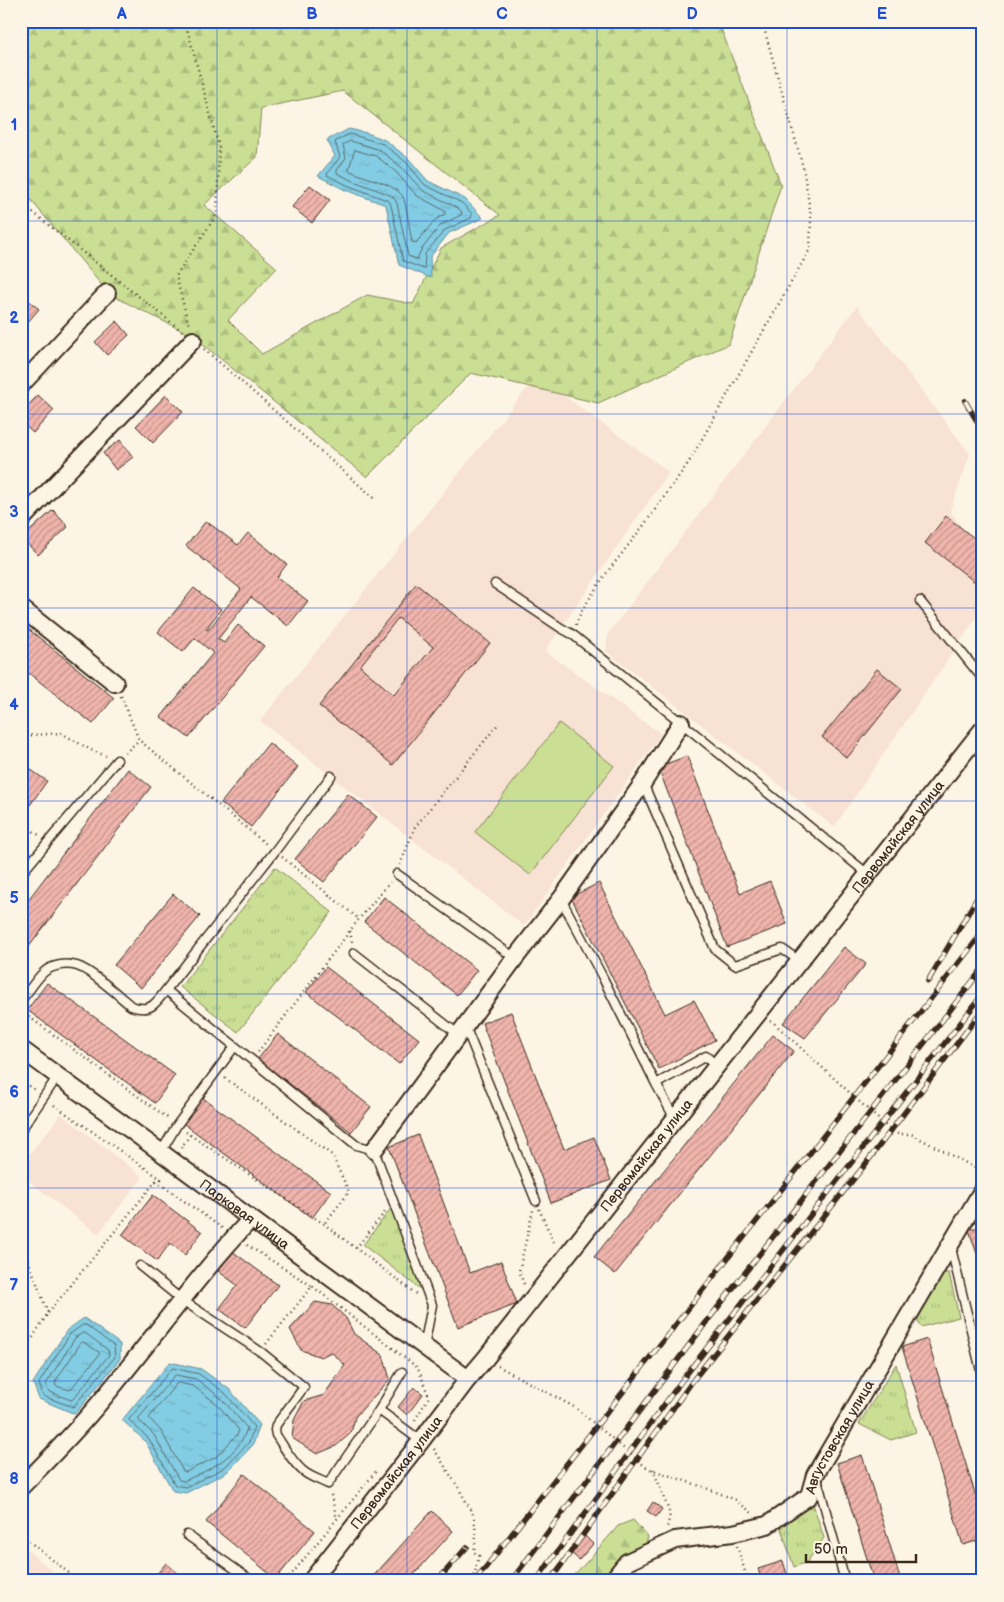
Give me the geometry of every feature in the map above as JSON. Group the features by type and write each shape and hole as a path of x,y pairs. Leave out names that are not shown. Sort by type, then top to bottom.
{"street":[{"path":"21,386 107,293"},
{"path":"21,520 193,340"},
{"path":"21,608 115,683"},
{"path":"374,1150 515,958 561,899 643,783 681,723"},
{"name":"Первомайская улица","path":"310,1581 414,1436 485,1359 983,729"},
{"name":"Парковая улица","path":"21,1049 468,1379"},
{"name":"Августовская улица","path":"612,1581 627,1562 665,1544 675,1540 733,1534 767,1525 809,1496 816,1474 983,1189"},
{"path":"21,1487 105,1396 182,1300 251,1219"}],"lane":[{"path":"496,584 572,634 869,875"},
{"path":"920,601 983,679"},
{"path":"21,874 117,760"},
{"path":"21,1000 24,991 43,972 54,966 63,965 78,966 132,1006 145,1009 153,1006 275,851 331,776"},
{"path":"643,783 715,949 736,965 782,949 800,961"},
{"path":"397,874 515,958"},
{"path":"561,899 675,1118"},
{"path":"354,953 462,1030 536,1201"},
{"path":"166,990 356,1145 374,1150 432,1305 424,1346"},
{"path":"161,1152 177,1125 235,1046"},
{"path":"656,1084 706,1056 717,1066"},
{"path":"21,1130 58,1076"},
{"path":"950,1246 983,1379"},
{"path":"140,1266 182,1300 261,1352 304,1388 276,1425 276,1435 296,1464 304,1472 328,1484 379,1410 402,1372"},
{"path":"379,1410 414,1436"},
{"path":"816,1474 845,1581"},
{"path":"187,1535 252,1581"}],"path":[{"path":"185,21 219,147 218,214 176,276 193,340"},
{"path":"572,634 581,612 602,579 644,526 689,462 810,250 811,216 803,167 762,21"},
{"path":"115,683 139,740 359,919"},
{"path":"251,1061 359,919 397,874 415,827 499,723"},
{"path":"21,736 61,733 92,750 117,760 139,740"},
{"path":"21,823 49,841"},
{"path":"757,1015 776,1024 888,1128 898,1134 911,1134 983,1172"},
{"path":"215,1072 332,1154 349,1192 324,1224 432,1305"},
{"path":"21,1080 161,1179 156,1181 48,1313 33,1337 21,1351"},
{"path":"356,1248 394,1201"},
{"path":"536,1201 563,1261"},
{"path":"532,1300 519,1271 536,1201"},
{"path":"21,1241 48,1313"},
{"path":"261,1352 312,1286 418,1368 429,1397 414,1436 433,1448 474,1516 476,1536 474,1552 479,1556 474,1581"},
{"path":"485,1359 576,1408 647,1468 736,1500 767,1525"},
{"path":"286,1581 378,1468"},
{"path":"653,1469 670,1514 665,1544"},
{"path":"328,1484 337,1519"},
{"path":"21,1534 79,1581"},
{"path":"733,1534 748,1581"}],"shaded area":[{"path":"857,306 970,454 950,511 983,556 983,608 834,827 606,651 608,634"},
{"path":"537,376 669,472 545,651 661,734 524,926 260,721"},
{"path":"61,1114 143,1177 98,1234 21,1175 21,1165"},
{"path":"21,1545 64,1581 21,1581"}],"green space":[{"path":"21,21 718,21 781,185 729,344 598,403 471,373 367,477 191,335 109,294 21,188","holes":["343,91 500,215 441,248 413,304 367,295 262,354 228,320 277,268 204,205 257,157 261,108"]},
{"path":"559,723 614,766 530,875 475,832"},
{"path":"275,867 332,912 238,1032 180,987"},
{"path":"392,1207 424,1292 363,1245"},
{"path":"943,1273 949,1273 959,1317 921,1327 917,1319"},
{"path":"896,1364 916,1432 891,1440 859,1424"},
{"path":"813,1504 824,1538 807,1562 794,1567 780,1526"},
{"path":"633,1520 648,1537 645,1547 625,1555 600,1581 567,1581 584,1565 618,1526"}],"water":[{"path":"349,129 385,140 409,159 428,181 465,199 483,218 449,233 430,257 431,278 399,265 386,205 345,190 318,176 335,156 327,140"},
{"path":"84,1318 120,1344 120,1359 75,1414 39,1399 33,1383 67,1330"},
{"path":"170,1362 201,1369 229,1389 260,1425 253,1445 227,1472 186,1493 173,1491 145,1441 122,1420"}],"building":[{"path":"310,185 330,200 312,223 292,207"},
{"path":"22,295 39,309 21,330 21,297"},
{"path":"117,321 129,335 107,355 95,342"},
{"path":"38,395 54,410 33,433 21,422 21,413"},
{"path":"166,395 183,412 153,443 136,426"},
{"path":"120,440 133,457 116,470 103,453"},
{"path":"53,510 68,527 38,555 22,538"},
{"path":"946,516 983,545 983,583 980,586 925,543"},
{"path":"206,521 238,545 248,533 287,564 277,577 308,601 288,626 251,597 218,639 224,643 238,625 264,646 189,738 161,717 213,653 195,638 183,652 158,632 194,588 221,609 206,629 208,630 241,589 186,546"},
{"path":"416,584 490,643 393,765 319,706","holes":["398,618 433,647 394,695 360,666"]},
{"path":"21,623 114,698 93,724 21,667"},
{"path":"877,669 902,689 847,758 822,737"},
{"path":"269,743 298,767 251,827 221,803"},
{"path":"687,756 740,893 770,881 787,924 727,947 658,767"},
{"path":"21,763 47,781 30,805 21,799"},
{"path":"128,769 151,787 21,957 21,909"},
{"path":"348,794 377,817 324,882 295,859"},
{"path":"599,883 665,1014 694,1000 715,1040 659,1069 571,897"},
{"path":"173,894 200,916 141,988 114,965"},
{"path":"384,897 477,970 457,995 364,922"},
{"path":"844,947 866,964 805,1038 783,1023"},
{"path":"326,967 419,1039 399,1064 306,992"},
{"path":"47,983 175,1075 155,1103 27,1010"},
{"path":"511,1012 564,1149 594,1137 611,1180 551,1203 482,1023"},
{"path":"278,1034 371,1107 351,1132 258,1059"},
{"path":"773,1035 794,1051 615,1274 594,1257"},
{"path":"199,1095 331,1192 312,1218 180,1121"},
{"path":"418,1135 470,1273 501,1261 517,1304 458,1327 389,1147"},
{"path":"153,1195 202,1232 185,1255 170,1243 157,1261 122,1235"},
{"path":"983,1225 983,1272 969,1230"},
{"path":"232,1251 278,1285 245,1328 219,1309 237,1285 218,1271"},
{"path":"315,1302 332,1305 346,1318 354,1334 383,1355 390,1379 355,1417 351,1433 336,1446 317,1454 292,1438 294,1420 304,1401 324,1395 345,1365 331,1352 321,1357 301,1350 290,1329"},
{"path":"927,1339 983,1519 983,1539 963,1545 902,1347"},
{"path":"414,1387 423,1394 407,1415 398,1407"},
{"path":"862,1455 901,1581 874,1581 837,1463"},
{"path":"244,1474 315,1531 276,1579 206,1522"},
{"path":"653,1502 662,1509 656,1517 647,1511"},
{"path":"432,1511 453,1531 408,1581 369,1581"},
{"path":"584,1535 593,1544 579,1560 569,1551"},
{"path":"783,1561 789,1581 762,1581 758,1569"},
{"path":"166,1563 184,1578 181,1581 151,1581"}],"railway":[{"path":"965,401 983,431"},
{"path":"928,981 983,888"},
{"path":"475,1581 983,932"},
{"path":"511,1581 708,1320 983,968"},
{"path":"536,1581 685,1376 983,994"},
{"path":"550,1581 694,1379 864,1166 983,1009"},
{"path":"437,1581 467,1547"}]}
